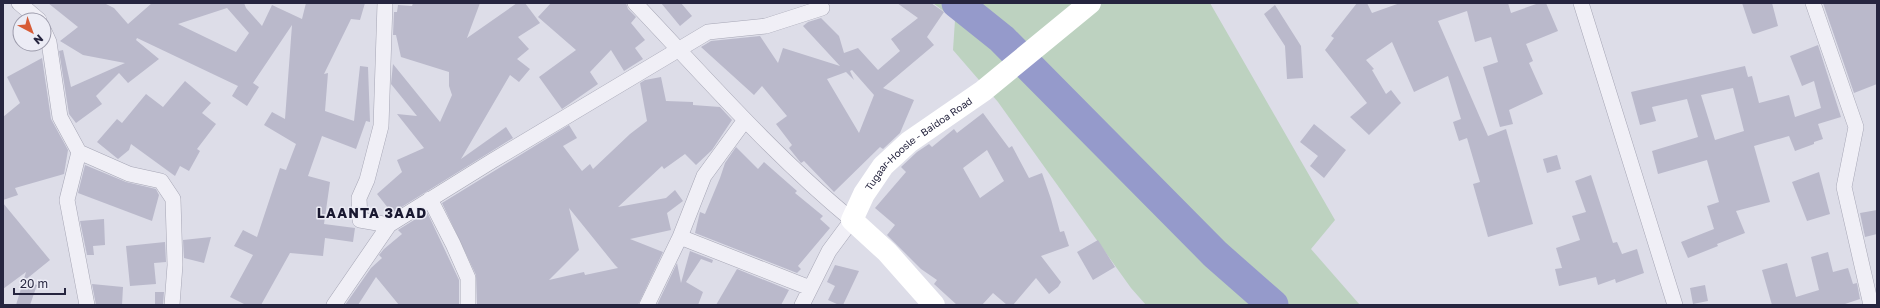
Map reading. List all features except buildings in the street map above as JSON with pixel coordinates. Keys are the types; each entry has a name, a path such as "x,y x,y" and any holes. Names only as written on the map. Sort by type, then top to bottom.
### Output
{"main road":[{"name":"Tugaar-Hoosle - Baidoa Road","path":"852,220 864,194 883,166 909,142 983,90 1090,3"},
{"path":"852,220 887,252 934,305"}],"street":[{"path":"19,3 30,12"},
{"path":"385,3 381,126 367,180 359,198 360,220 389,225"},
{"path":"635,3 745,120 831,203 852,220 829,251 802,305"},
{"path":"1581,3 1675,305"},
{"path":"1813,3 1856,127 1844,187 1871,305"},
{"path":"334,305 389,225 430,199 708,32 766,26 822,8"},
{"path":"50,52 60,117 79,152 130,174 161,181 173,199 175,265 172,305"},
{"path":"647,305 680,237 704,176 745,120"},
{"path":"79,152 67,200 87,305"},
{"path":"430,199 453,244 468,278 468,305"},
{"path":"680,237 810,288"}],"green space":[{"path":"933,3 1210,3 1335,220 1311,249 1360,305 1146,305 1131,288 998,102 953,50 955,20"}],"waterway":[{"path":"957,3 1002,39 1215,254 1273,305"}],"district":[{"name":"LAANTA 3AAD","path":"372,213"}]}
